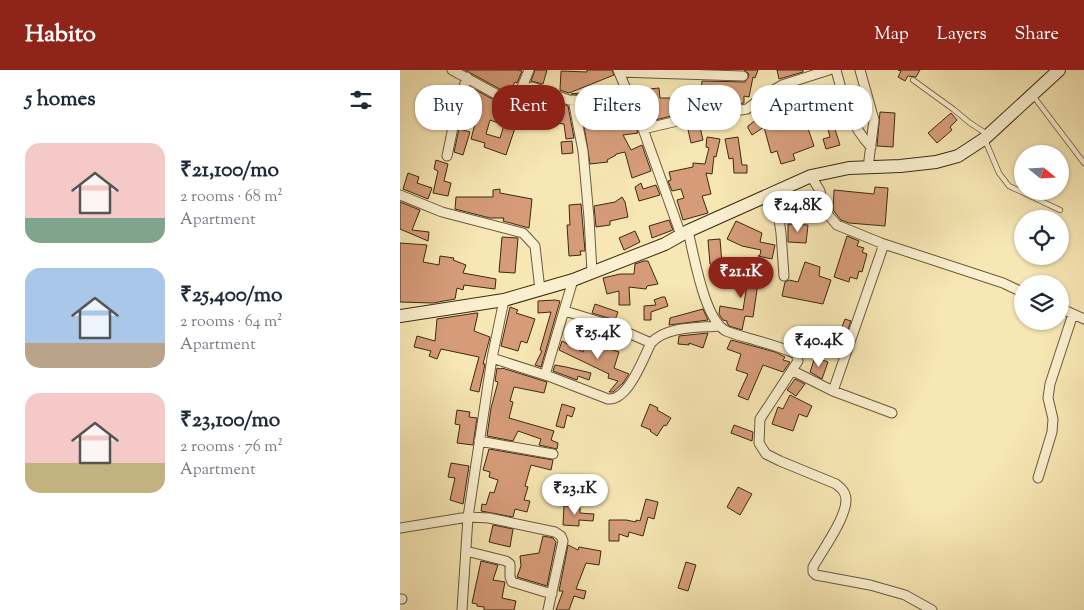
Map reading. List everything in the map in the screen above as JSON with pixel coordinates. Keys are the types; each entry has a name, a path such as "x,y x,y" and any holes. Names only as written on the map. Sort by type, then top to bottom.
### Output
{"street":[{"path":"452,70 492,91"},
{"path":"524,85 529,70"},
{"path":"659,125 695,117 747,109 782,85 829,70"},
{"path":"836,70 851,119 858,134 871,147"},
{"path":"860,70 874,120 868,168"},
{"path":"400,316 504,300 572,280 665,244 685,233 811,176 849,168 936,162 958,156 986,137 1060,70"},
{"path":"624,85 619,71 743,76"},
{"path":"447,156 457,108 467,77"},
{"path":"565,97 573,100 583,151 592,272"},
{"path":"643,130 685,233 712,316 719,326 727,331 784,348 796,354 798,361 760,419 759,443 766,454 836,484 844,490 846,499 844,509 834,531 813,567 813,572 816,575 870,585 905,595 932,610"},
{"path":"811,176 820,191 824,210 837,224 884,244 1014,288"},
{"path":"775,192 781,233 784,276"},
{"path":"400,195 442,212 523,233 535,246 540,290"},
{"path":"834,391 884,244"},
{"path":"545,375 565,311 572,280"},
{"path":"462,610 468,517 492,358 504,300"},
{"path":"565,311 610,326 651,343"},
{"path":"1069,312 1084,319"},
{"path":"1038,478 1052,432 1053,419 1048,398 1050,384 1074,314"},
{"path":"492,358 545,375 608,400 614,400 630,384 651,343 662,334 719,326"},
{"path":"792,371 834,391 892,413"},
{"path":"479,441 553,454"},
{"path":"400,528 468,517 489,518 555,532 561,536 563,541 548,610"},
{"path":"466,551 506,561 510,564 512,582 552,594"}],"lane":[{"path":"913,80 953,109 986,137 1000,173 1009,186 1060,210"},
{"path":"1033,95 1084,162"}],"building":[{"path":"465,70 522,71 517,83 515,82 513,85 492,85"},
{"path":"535,70 547,70 543,84 531,81"},
{"path":"587,70 612,70 614,75 589,85 575,85 575,91 569,93 565,92 565,85 560,85 561,71 587,72"},
{"path":"744,70 758,70 755,78 753,77 749,97 744,96 744,103 741,103 741,85 702,85 702,81 745,82 749,76"},
{"path":"777,70 803,70 803,72 779,79"},
{"path":"898,70 920,70 916,77 908,76 905,81 898,77 901,71"},
{"path":"659,88 660,98 669,98 669,117 659,119"},
{"path":"482,93 492,99 492,121 490,120 486,134 500,138 502,130 514,130 506,155 484,147 485,143 471,139 473,130 482,130"},
{"path":"565,105 568,106 574,138 566,139"},
{"path":"880,112 895,113 893,147 877,146"},
{"path":"951,113 957,120 950,127 952,130 937,143 928,133"},
{"path":"751,124 751,130 760,130 752,135 748,126"},
{"path":"459,130 470,132 463,155 454,152"},
{"path":"585,130 637,130 638,133 623,135 631,150 642,145 651,171 632,178 625,152 616,154 607,160 608,162 590,164"},
{"path":"688,130 701,130 703,140 691,143"},
{"path":"765,130 808,130 814,146 793,154 795,160 781,164 777,151 771,153"},
{"path":"828,130 835,130 840,145 826,149 823,139 830,137"},
{"path":"707,137 720,139 716,157 714,156 712,174 706,173 711,194 702,196 708,213 683,220 677,200 684,198 681,189 672,191 668,181 671,180 669,172 693,167 693,163 705,164 709,148 706,147"},
{"path":"738,137 742,165 747,165 747,173 734,173 733,158 729,159 725,139"},
{"path":"572,141 573,153 562,154 561,142"},
{"path":"436,160 448,164 444,181 451,183 448,196 433,193 438,171 434,169"},
{"path":"408,173 419,177 417,183 432,188 428,199 403,189"},
{"path":"641,183 643,189 656,185 660,195 639,201 635,187"},
{"path":"875,187 888,188 885,226 849,223 841,220 833,210 834,190 874,194"},
{"path":"500,189 500,193 532,199 529,228 503,221 504,218 490,218 455,209 456,197 493,197 493,190"},
{"path":"622,197 628,217 610,221 610,225 596,227 594,206 615,202"},
{"path":"400,202 420,210 412,230 429,232 428,241 400,229"},
{"path":"581,204 585,251 580,251 581,255 569,256 567,225 570,225 569,205"},
{"path":"669,220 673,230 652,238 649,226"},
{"path":"736,221 762,233 760,242 775,245 772,259 758,256 761,250 742,246 727,239"},
{"path":"788,224 808,225 806,243 788,242"},
{"path":"635,231 640,242 624,250 619,238"},
{"path":"847,236 859,241 857,246 864,248 862,252 867,254 862,272 859,271 857,279 850,277 849,282 834,277"},
{"path":"502,237 518,238 515,273 499,272"},
{"path":"720,239 722,264 726,276 714,279 710,264 708,240"},
{"path":"400,243 427,245 423,262 439,265 440,256 454,258 453,260 466,265 463,273 496,279 495,289 464,285 463,290 457,288 455,299 433,303 400,302"},
{"path":"648,261 658,284 647,286 646,289 629,287 630,305 619,305 619,291 607,294 603,278 620,274 634,274 635,264"},
{"path":"747,262 758,283 753,317 745,316 742,330 729,326 727,321 723,320 719,314 720,306 743,310 749,271 730,281 726,274"},
{"path":"805,262 820,267 819,276 831,280 823,304 782,296 785,282 789,280 798,282"},
{"path":"665,297 668,306 651,312 651,320 644,320 644,306 656,305 654,300"},
{"path":"538,301 560,301 541,367 535,365 542,351 540,350 551,312 538,313"},
{"path":"595,304 618,312 615,320 592,313"},
{"path":"510,307 518,310 516,313 535,319 527,343 521,341 518,351 501,346"},
{"path":"703,309 708,320 669,325 670,318"},
{"path":"478,313 474,331 490,337 483,364 485,364 479,392 470,390 479,357 441,349 437,359 429,356 431,351 414,347 417,336 435,341 437,319"},
{"path":"845,319 851,321 843,343 833,340 836,331 840,332"},
{"path":"708,333 703,348 689,343 689,345 678,344 679,336"},
{"path":"596,337 604,340 602,346 619,352 614,368 629,374 613,392 609,392 618,381 608,378 609,374 559,350 562,341 583,352 584,347 591,349"},
{"path":"731,340 775,352 785,357 783,360 790,362 783,372 763,365 748,400 738,396 748,374 736,370 741,354 727,349"},
{"path":"815,357 828,362 822,379 810,372"},
{"path":"555,365 591,373 589,380 578,376 577,380 553,371"},
{"path":"497,368 547,382 544,393 514,387 510,401 513,402 509,418 554,431 551,440 558,443 557,449 539,445 541,439 518,431 513,441 487,436 491,408 498,382 495,381"},
{"path":"795,379 805,384 796,396 787,390"},
{"path":"790,395 812,406 807,417 799,414 793,431 772,424 778,407 783,409"},
{"path":"562,404 575,408 572,417 567,415 564,428 556,426"},
{"path":"650,404 671,418 657,436 651,430 641,426"},
{"path":"457,410 470,412 469,417 477,418 473,445 457,443 460,425 455,424"},
{"path":"734,425 753,432 752,441 731,433"},
{"path":"489,449 553,460 551,470 531,465 525,486 528,487 524,500 530,501 527,512 515,509 513,517 481,511 482,504 486,505 490,492 494,493 498,480 489,477 490,472 483,470"},
{"path":"451,463 469,466 463,504 450,500 455,478 448,477"},
{"path":"596,479 605,483 601,495 591,491"},
{"path":"738,487 752,494 740,515 727,507"},
{"path":"646,499 658,502 654,519 648,517 643,536 629,532 628,537 619,534 619,541 609,541 609,520 640,521"},
{"path":"564,506 580,507 580,513 594,514 593,521 579,520 579,526 563,525"},
{"path":"493,525 513,529 510,547 489,542"},
{"path":"543,536 553,538 556,542 547,586 517,577 521,566 520,556 539,553"},
{"path":"568,545 578,550 579,547 601,551 599,565 586,563 576,589 586,591 584,599 574,596 569,610 556,610 563,591 559,591"},
{"path":"481,561 498,565 493,580 505,582 502,598 516,601 514,610 484,610 484,607 472,603"},
{"path":"686,562 696,565 688,591 678,588"}]}
